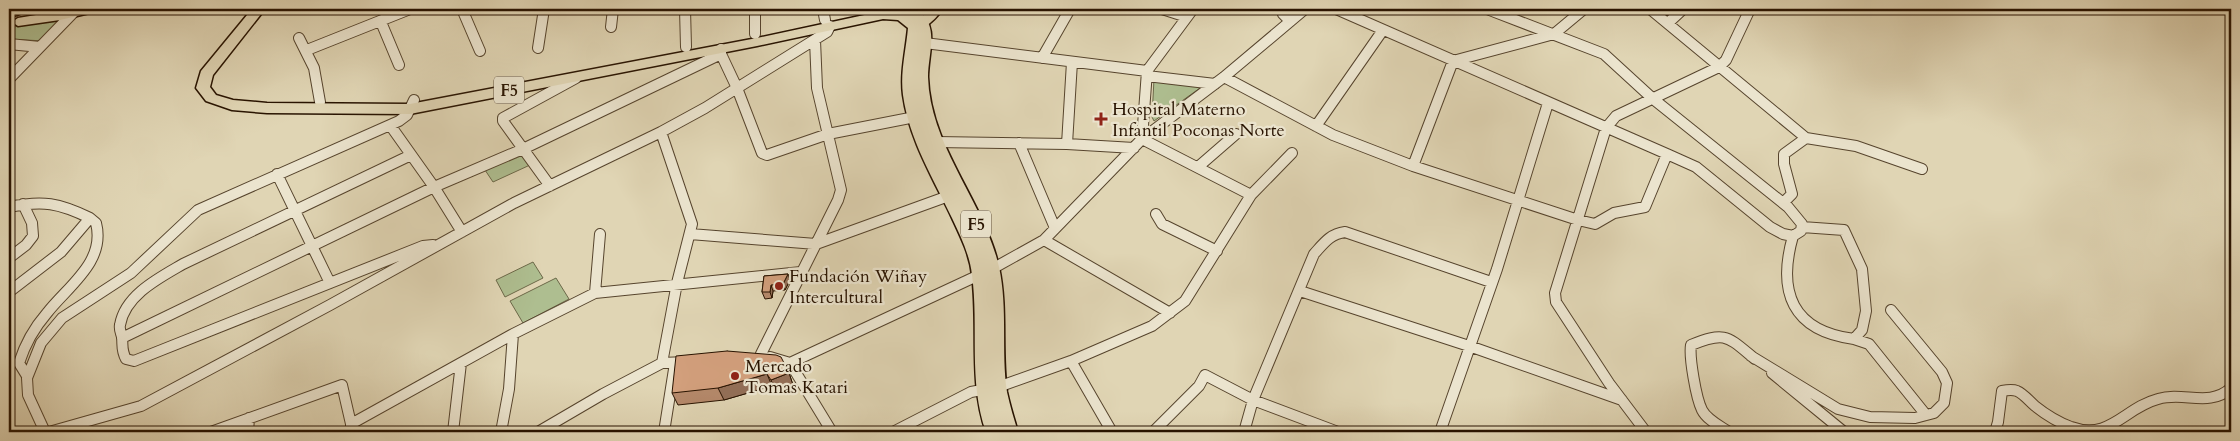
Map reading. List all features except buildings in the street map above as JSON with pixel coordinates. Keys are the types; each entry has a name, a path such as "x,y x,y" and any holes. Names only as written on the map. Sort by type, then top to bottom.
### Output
{"highway":[{"path":"20,15 89,9"},
{"name":"F5","path":"259,9 206,74 204,88 211,98 232,104 267,108 412,105 565,75 686,47 872,11 902,16 920,26 909,81 910,96 936,142 968,236 986,272 991,388 988,414 994,432"},
{"name":"F5","path":"269,9 218,73 214,84 218,91 233,97 249,99 412,105"},
{"path":"900,9 910,12 920,26"},
{"name":"F5","path":"565,75 579,76 721,51 827,19"},
{"name":"F5","path":"921,116 923,143 954,194"},
{"name":"F5","path":"991,388 1010,432"}],"main road":[{"path":"920,26 938,9"}],"street":[{"path":"307,50 410,9"},
{"path":"462,9 480,51"},
{"path":"538,48 544,9"},
{"path":"612,27 613,9"},
{"path":"685,9 686,47"},
{"path":"754,9 755,34"},
{"path":"1042,58 1070,9"},
{"path":"1142,139 1147,74 1190,13 1162,9"},
{"path":"1282,9 1283,14 1290,21"},
{"path":"815,40 817,88 841,190 816,244 756,355 790,363 986,272 1044,240 1142,139 1224,77 1305,9"},
{"path":"1336,9 1696,167 1770,227 1782,234 1793,236"},
{"path":"1488,9 1604,54 1652,98 1783,203 1797,216 1802,224 1801,231 1793,236 1786,258 1787,293 1792,306 1802,318 1824,332 1836,337 1854,339 1869,344 1926,415"},
{"path":"1453,61 1554,34 1584,9"},
{"path":"1650,9 1806,138 1856,146 1922,169"},
{"path":"1668,23 1684,9"},
{"path":"1646,432 1622,400 1556,302 1555,294 1606,128 1616,116 1720,67 1726,60 1750,9"},
{"path":"9,79 40,47 65,10"},
{"path":"49,432 141,406 514,203 661,132 737,88 827,32 827,19"},
{"path":"381,22 399,65"},
{"path":"920,26 1042,58 1215,84"},
{"path":"1316,126 1383,30"},
{"path":"299,38 317,72 320,102"},
{"path":"9,44 40,47"},
{"path":"122,338 434,187 523,149 721,51 762,153 767,155 828,134 921,116"},
{"path":"1413,166 1453,61"},
{"path":"1066,144 1072,62"},
{"path":"550,186 503,121 504,118 579,76"},
{"path":"1224,77 1316,126 1413,166 1595,224 1614,213 1645,207 1667,154"},
{"path":"1440,432 1472,347 1491,282 1520,200 1548,102"},
{"path":"45,432 30,400 27,376 45,335 57,320 142,265 176,227 198,210 405,118 412,105"},
{"path":"390,125 434,187 462,232"},
{"path":"661,132 692,224 677,283 662,363"},
{"path":"1198,167 1236,134"},
{"path":"1783,203 1792,194 1792,183 1783,163 1784,154 1806,138"},
{"path":"1142,139 1251,195"},
{"path":"936,142 1066,144 1134,148"},
{"path":"1019,143 1055,228"},
{"path":"893,432 971,392 991,388 1071,361 1152,326 1186,301 1251,195 1292,153"},
{"path":"411,154 183,264 150,283 126,308 121,319 119,327 122,338 121,351 126,359 134,361 423,246 439,245"},
{"path":"276,174 330,283"},
{"path":"690,234 816,244 954,194"},
{"path":"9,207 46,201 67,207 90,218 98,228 94,257 34,330 22,351 19,363 27,376"},
{"path":"9,258 34,238 35,230 23,204"},
{"path":"1156,214 1162,224 1217,251"},
{"path":"9,292 61,252 90,218"},
{"path":"1802,227 1844,230 1853,248 1862,269 1866,311 1862,330 1854,339"},
{"path":"1244,432 1253,400 1314,254 1329,237 1336,233 1345,232 1491,282"},
{"path":"595,293 600,234"},
{"path":"1044,240 1170,313"},
{"path":"211,432 342,385 351,428 513,334 595,293 677,283 800,272"},
{"path":"1300,291 1472,347 1622,400"},
{"path":"1751,356 1838,409 1870,417 1915,418 1934,414 1944,403 1947,383 1930,357 1891,310"},
{"path":"500,432 509,389 513,334"},
{"path":"1729,432 1709,419 1702,410 1689,355 1691,345 1717,334 1726,336 1844,432"},
{"path":"538,432 603,394 662,363 694,361"},
{"path":"1071,361 1112,432"},
{"path":"453,432 461,363"},
{"path":"664,432 674,363"},
{"path":"790,363 832,432"},
{"path":"1153,432 1199,386 1205,375 1253,400 1338,432"},
{"path":"1995,432 1998,427 2002,391 2006,389 2015,390 2038,408 2064,423 2083,431 2095,432 2103,430 2156,399 2174,396 2202,401 2213,400 2226,394 2231,388"},
{"path":"248,432 249,418"}],"green space":[{"path":"55,19 61,21 44,41 9,39 9,28"},
{"path":"1154,79 1198,85 1200,88 1154,121 1152,117"},
{"path":"521,153 530,165 493,182 485,170"},
{"path":"533,262 543,278 505,297 496,280"},
{"path":"556,278 569,299 523,323 510,301"}],"place":[{"name":"Hospital Materno Infantil Poconas Norte","path":"1101,119"},
{"name":"Fundación Wiñay Intercultural","path":"779,286"},
{"name":"Mercado Tomas Katari","path":"735,376"}]}
